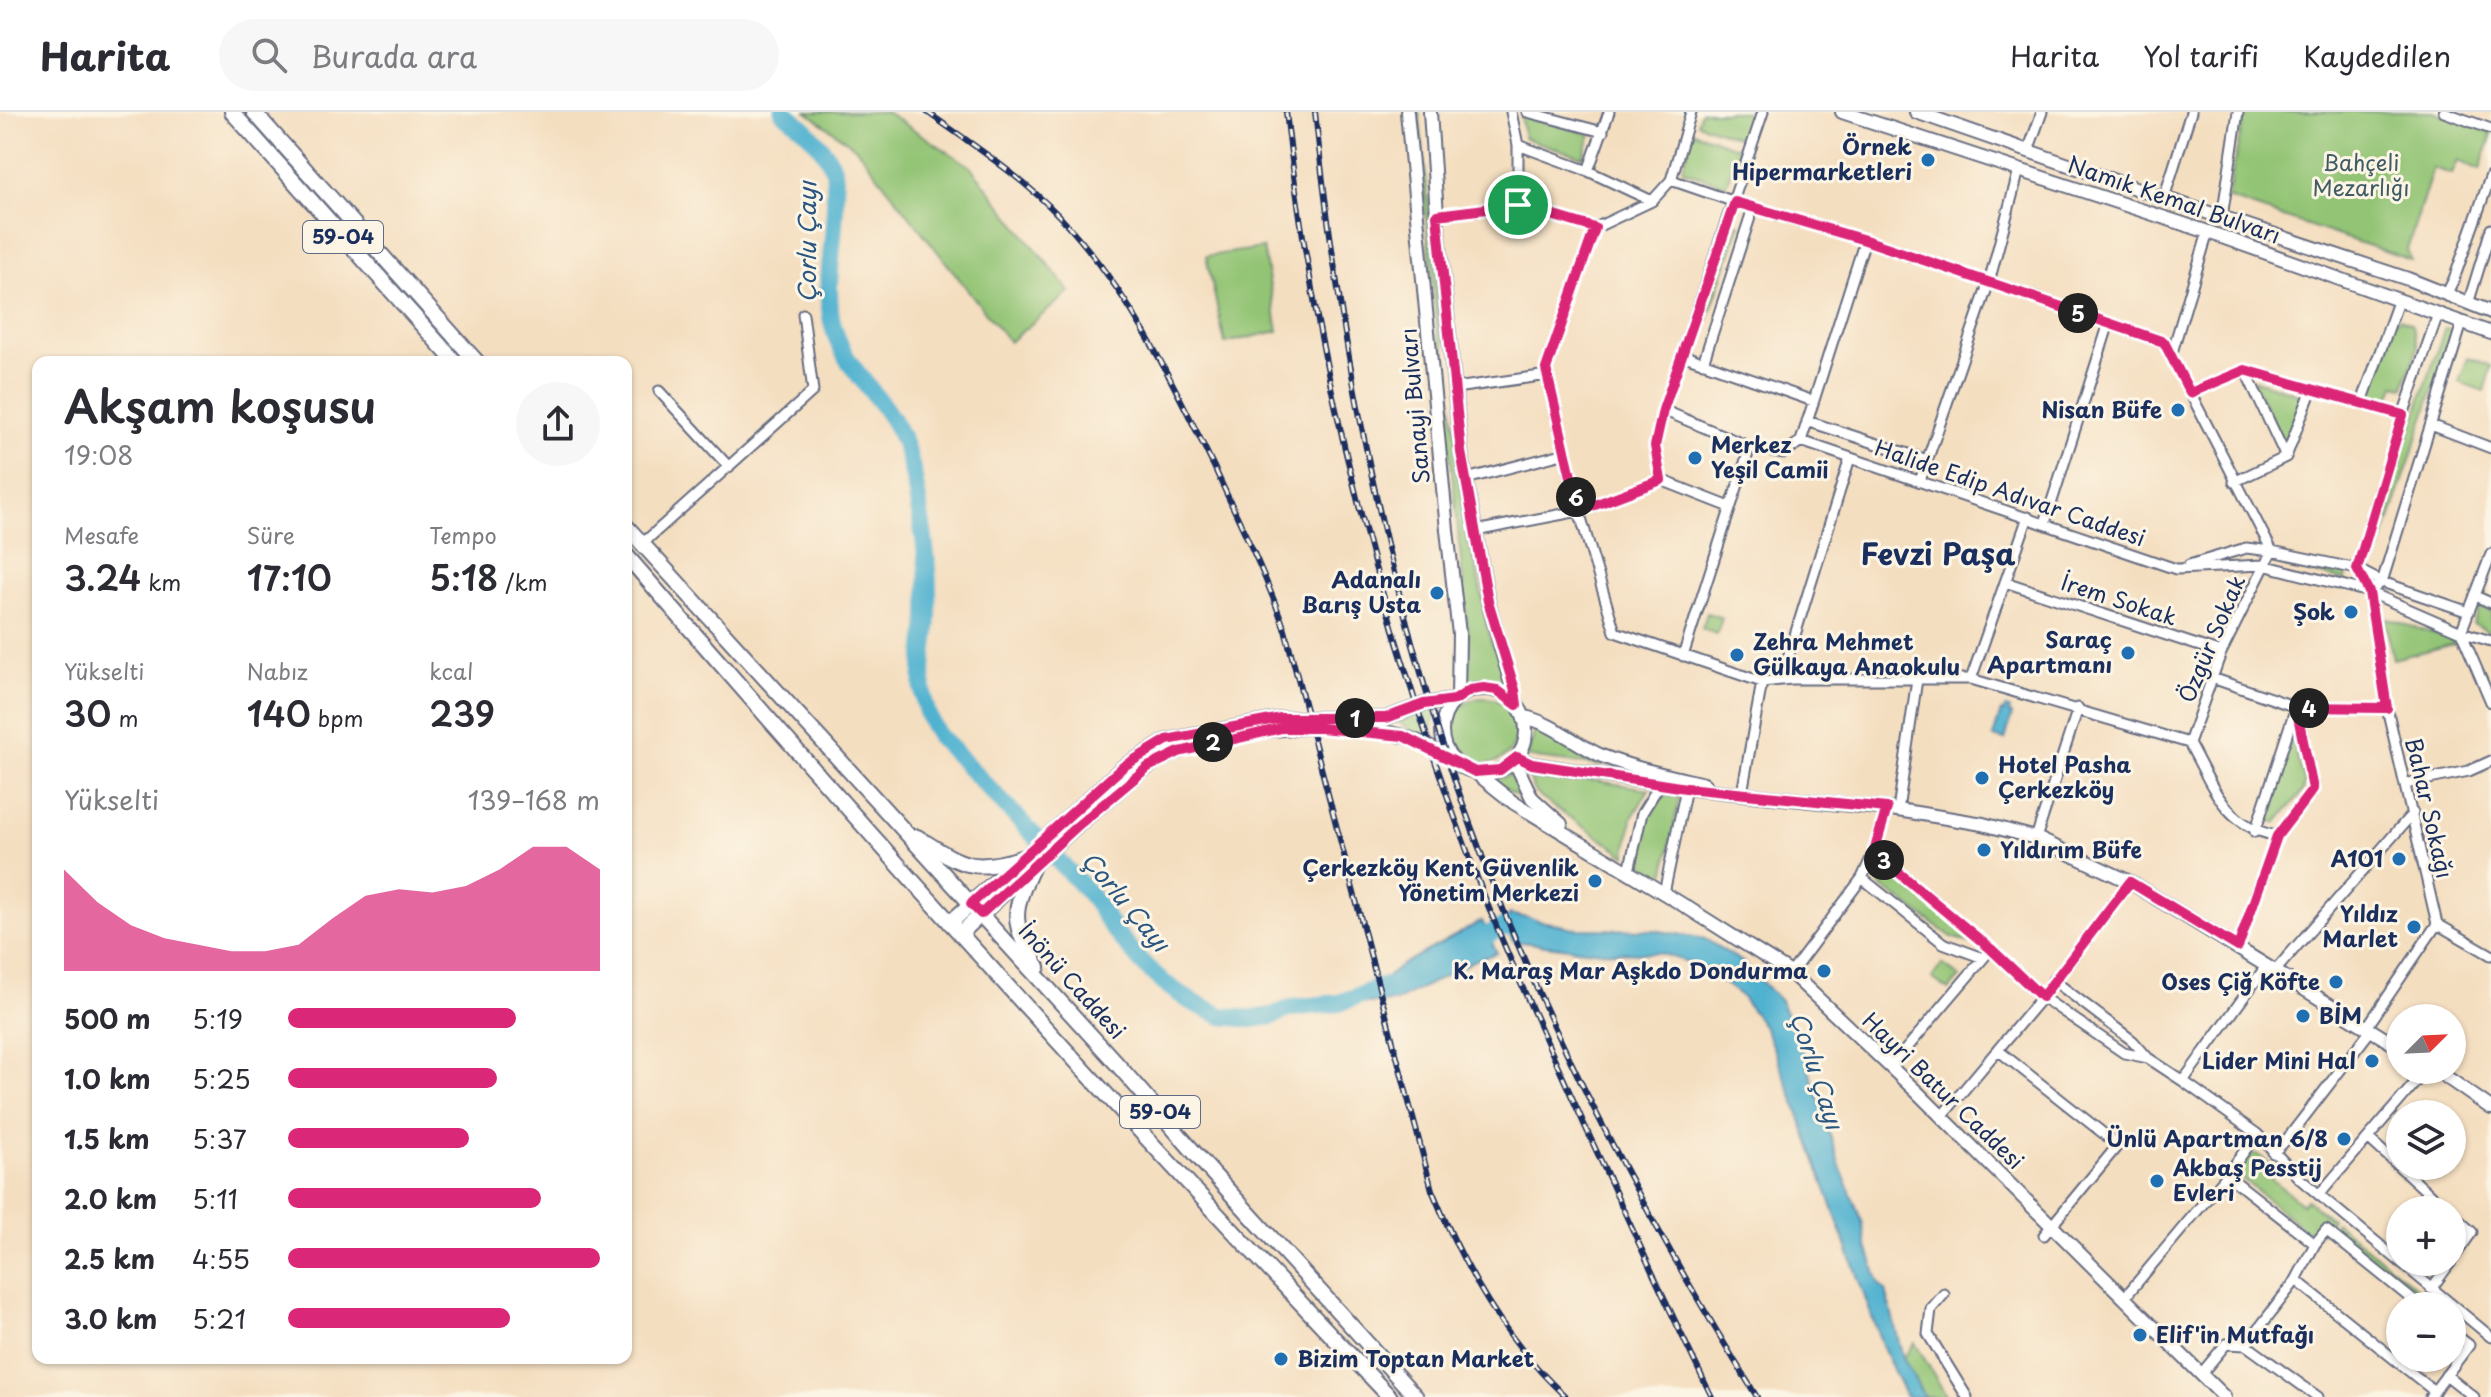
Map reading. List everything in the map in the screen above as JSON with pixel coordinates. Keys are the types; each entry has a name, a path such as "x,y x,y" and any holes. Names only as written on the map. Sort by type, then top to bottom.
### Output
{"main road":[{"name":"59-04","path":"232,112 450,356"},
{"name":"59-04","path":"254,112 472,356"},
{"name":"Sanayi Bulvarı","path":"1407,112 1459,634 1456,699"},
{"name":"Sanayi Bulvarı","path":"1430,112 1437,215 1466,479 1488,601 1517,705"},
{"name":"Namık Kemal Bulvarı","path":"1842,112 2208,232 2491,333"},
{"name":"Namık Kemal Bulvarı","path":"1916,112 2408,279 2491,312"},
{"path":"2438,314 2446,295"},
{"path":"2462,323 2468,304"},
{"name":"İnönü Caddesi","path":"632,533 1058,998 1416,1397"},
{"name":"59-04","path":"632,562 822,782 1390,1397"},
{"path":"955,928 1072,822 1124,766 1167,740 1281,718 1386,718 1484,688 1497,690 1517,705 1524,717 1524,743 1516,758 1500,770 1475,772 1463,768 1452,759 1403,736 1335,729 1282,728 1179,752 1148,767 1072,822"},
{"path":"1452,759 1441,733 1443,720 1456,699"},
{"path":"1524,717 1539,720 1599,754 1630,766 1742,793"},
{"path":"1516,758 1532,764 1686,788 1893,809 1983,824 2036,838 2130,882 2386,1039"},
{"name":"Hayri Batur Caddesi","path":"1516,758 1532,798 1601,855"},
{"name":"Hayri Batur Caddesi","path":"1475,772 1514,803 1791,973 1942,1116 2048,1230 2125,1297 2224,1397"},
{"path":"903,828 958,862 977,867 1028,862"},
{"path":"1028,862 1016,912 1019,936 1058,998"},
{"path":"2456,1084 2491,1108"}],"street":[{"path":"1511,112 1518,145 1518,205"},
{"path":"1527,112 1603,132"},
{"path":"1588,171 1609,112"},
{"path":"1437,215 1518,205 1595,228 1652,201 1671,180 1691,112"},
{"path":"1661,480 1655,446 1663,410 1763,112"},
{"path":"2028,151 2042,112"},
{"path":"2222,217 2238,112"},
{"path":"2444,112 2491,129"},
{"path":"2164,198 2187,113"},
{"path":"1518,145 1588,171 1652,201"},
{"path":"1920,481 1989,282 2019,170"},
{"path":"2446,295 2491,175"},
{"path":"1671,180 1753,208 1865,240 2164,342 2272,551"},
{"path":"1703,363 1753,208"},
{"path":"1595,228 1546,369 1579,511 1615,632 1762,682 1971,679 2078,708 2189,743 2232,817 2255,832 2277,836"},
{"path":"2468,304 2491,229"},
{"path":"2171,356 2208,232"},
{"path":"1663,410 1750,447 1784,453 1801,441 1865,240"},
{"path":"2362,402 2399,299"},
{"path":"642,544 813,391 803,314"},
{"path":"2357,569 2403,415 2438,314"},
{"path":"2045,523 2109,323"},
{"path":"2369,592 2382,582 2462,323"},
{"path":"1682,355 1813,401"},
{"path":"2190,393 2245,370 2403,415"},
{"path":"2245,370 2286,457"},
{"path":"1455,388 1548,375"},
{"path":"2234,482 2286,457 2312,389"},
{"path":"659,391 729,467"},
{"name":"Halide Edip Adıvar Caddesi","path":"1807,421 1927,460"},
{"path":"2431,425 2491,448"},
{"name":"Halide Edip Adıvar Caddesi","path":"1801,441 2176,569 2263,565 2369,592 2461,632 2491,641"},
{"path":"1683,656 1750,447"},
{"path":"1466,479 1566,453"},
{"path":"1781,680 1850,458"},
{"path":"1475,531 1579,511 1661,480 1730,507"},
{"path":"1971,679 2028,517"},
{"path":"2176,569 2246,548 2272,551 2357,569 2382,582 2469,612"},
{"name":"Özgür Sokak","path":"2189,743 2221,653 2272,551"},
{"path":"2491,554 2461,632 2491,702"},
{"name":"Bahar Sokağı","path":"2357,569 2369,592 2387,708 2437,924"},
{"name":"İrem Sokak","path":"2005,582 2221,653"},
{"path":"2475,596 2491,603"},
{"path":"2212,678 2296,707 2387,708"},
{"path":"1791,973 1862,878 1893,809 1917,679"},
{"path":"1742,793 1762,682"},
{"path":"2255,832 2296,707"},
{"path":"2238,947 2277,836 2313,789 2296,707"},
{"path":"2036,838 2078,708"},
{"path":"2405,784 2469,771 2491,761"},
{"path":"1629,871 1642,813 1660,784"},
{"path":"1664,893 1686,788"},
{"path":"2183,1081 2271,968 2413,813"},
{"path":"1874,852 1991,949 2042,997 2124,1053 2148,1058"},
{"path":"1862,878 1943,943 1983,958"},
{"path":"1942,1116 1999,1051 2130,882"},
{"path":"2273,1153 2288,1138 2369,1029 2437,924 2491,955"},
{"path":"1890,1068 1991,949"},
{"path":"2053,980 2133,1041 2148,1058 2257,1134 2319,1195 2491,1337"},
{"path":"1999,1051 2118,1145 2048,1230"},
{"path":"2319,1195 2414,1084"},
{"path":"2125,1297 2227,1175 2257,1134"},
{"path":"2368,1138 2432,1196"},
{"path":"2227,1175 2315,1244"},
{"path":"2246,1345 2296,1280 2326,1230 2403,1292"},
{"path":"2431,1289 2440,1276"},
{"path":"2296,1280 2432,1394 2481,1329"},
{"path":"1944,1294 1931,1309 1928,1334 1967,1397"},
{"path":"2201,1374 2226,1344 2246,1345 2318,1397"},
{"path":"2446,1375 2474,1397"}],"green space":[{"path":"807,112 886,112 970,166 1070,292 1009,342 856,148"},
{"path":"1415,112 1419,112 1443,337 1467,517 1490,639 1511,690 1490,679 1466,683 1470,660 1466,609"},
{"path":"1701,112 1751,112 1742,139 1697,123"},
{"name":"Bahçeli Mezarlığı","path":"2245,112 2433,112 2491,132 2491,136 2480,170 2458,161 2452,174 2433,168 2407,250 2411,260 2227,198"},
{"path":"1521,116 1591,134 1583,157 1524,138"},
{"path":"1694,132 1739,148 1726,185 1682,170"},
{"path":"1737,223 1740,224 1701,339 1698,338"},
{"path":"1263,248 1278,331 1225,343 1206,256"},
{"path":"2400,318 2411,324 2418,347 2404,387 2395,385 2388,403 2370,397 2395,322"},
{"path":"2445,328 2453,331 2379,552 2368,556"},
{"path":"2468,357 2491,366 2484,391 2459,382"},
{"path":"2255,380 2302,395 2286,447 2254,384"},
{"path":"2284,563 2347,574 2345,580 2284,567"},
{"path":"2479,608 2491,612 2491,633 2473,624"},
{"path":"1707,613 1722,618 1717,634 1702,629"},
{"path":"2385,618 2451,639 2454,644 2393,659"},
{"path":"1490,698 1508,707 1515,718 1515,744 1508,755 1497,762 1478,764 1465,759 1456,750 1451,725 1456,712 1465,703"},
{"path":"1438,706 1432,727 1434,745 1398,722"},
{"path":"1535,722 1602,766 1527,757"},
{"path":"2291,738 2305,782 2303,791 2276,823 2265,819"},
{"path":"1515,771 1523,800 1492,780"},
{"path":"1532,771 1649,789 1632,818 1626,855 1541,798 1533,789 1529,774"},
{"path":"1665,791 1680,794 1664,877 1639,863 1644,818"},
{"path":"1878,864 1980,943 1979,946 1952,937 1878,884 1872,877"},
{"path":"1942,964 1960,977 1949,990 1932,978"},
{"path":"2258,1154 2269,1164 2263,1172 2302,1204 2306,1199 2331,1219 2319,1234 2311,1235 2235,1173 2250,1155"},
{"path":"2335,1222 2386,1263 2386,1272 2330,1228"},
{"path":"2391,1276 2402,1276 2422,1292 2411,1292"},
{"path":"1915,1343 1947,1397 1924,1397 1903,1358"}],"water":[{"path":"2005,708 2010,709 2009,714 2012,715 2005,740 1993,737 2001,711 2004,712"},
{"path":"1509,914 1578,929 1654,930 1705,939 1744,963 1781,1002 1806,1059 1841,1169 1862,1221 1879,1284 1886,1291 1903,1358 1924,1397 1906,1397 1884,1350 1765,1028 1740,995 1701,966 1659,953 1602,952 1513,941 1507,930"},
{"path":"1482,921 1497,953 1473,961 1395,1002 1362,1001 1362,994 1368,993 1403,964"}],"waterway":[{"name":"Çorlu Çayı","path":"783,112 813,138 831,162 835,217 829,288 835,334 850,362 896,426 913,472 928,580 923,692 930,721 938,735 1090,894 1113,929 1141,962 1190,1001 1222,1016 1251,1019 1272,1016 1292,1008 1339,1003 1385,986"},
{"name":"Çorlu Çayı","path":"1468,945 1503,927 1530,927"}],"railway":[{"path":"927,112 1013,174 1045,202 1085,245 1128,305 1182,402 1252,549 1285,630 1432,1190 1472,1275 1488,1301 1523,1352 1566,1397"},
{"path":"1286,112 1299,208 1334,400 1356,495 1409,683 1486,900 1527,997 1712,1397"},
{"path":"1315,112 1333,259 1372,478 1407,622 1457,787 1528,968 1568,1056 1658,1229 1757,1397"}],"place":[{"name":"Örnek Hipermarketleri","path":"1928,160"},
{"name":"Nisan Büfe","path":"2178,410"},
{"name":"Merkez Yeşil Camii","path":"1695,458"},
{"name":"Adanalı Barış Usta","path":"1437,593"},
{"name":"Şok","path":"2351,612"},
{"name":"Saraç Apartmanı","path":"2128,653"},
{"name":"Zehra Mehmet Gülkaya Anaokulu","path":"1737,655"},
{"name":"Hotel Pasha Çerkezköy","path":"1982,778"},
{"name":"Yıldırım Büfe","path":"1984,850"},
{"name":"A101","path":"2399,859"},
{"name":"Çerkezköy Kent Güvenlik Yönetim Merkezi","path":"1595,881"},
{"name":"Yıldız Marlet","path":"2414,927"},
{"name":"K. Maraş Mar Aşkdo Dondurma","path":"1824,971"},
{"name":"Oses Çiğ Köfte","path":"2336,982"},
{"name":"BİM","path":"2303,1016"},
{"name":"Lider Mini Hal","path":"2372,1061"},
{"name":"Ünlü Apartman 6/8","path":"2344,1139"},
{"name":"Akbaş Pesstij Evleri","path":"2157,1181"},
{"name":"Elif'in Mutfağı","path":"2140,1335"},
{"name":"Bizim Toptan Market","path":"1281,1359"}],"district":[{"name":"Fevzi Paşa","path":"1938,555"}],"route":[{"path":"1735,202 1865,240 2164,342 2190,393 2245,370 2403,415 2357,569 2369,592 2387,708 2296,707 2313,789 2277,836 2238,947 2130,882 2042,997 1991,949 1874,852 1887,808 1686,788 1532,764 1517,757 1500,770 1475,772 1403,736 1321,728 1282,728 1235,737 1179,752 1148,767 1076,827 981,914 971,904 1124,766 1167,740 1281,718 1386,718 1424,704 1455,700 1470,690 1484,688 1497,690 1517,705 1488,601 1461,452 1437,215 1518,205 1595,228 1546,369 1579,511 1661,480 1655,446 1663,410 1735,202"}]}
